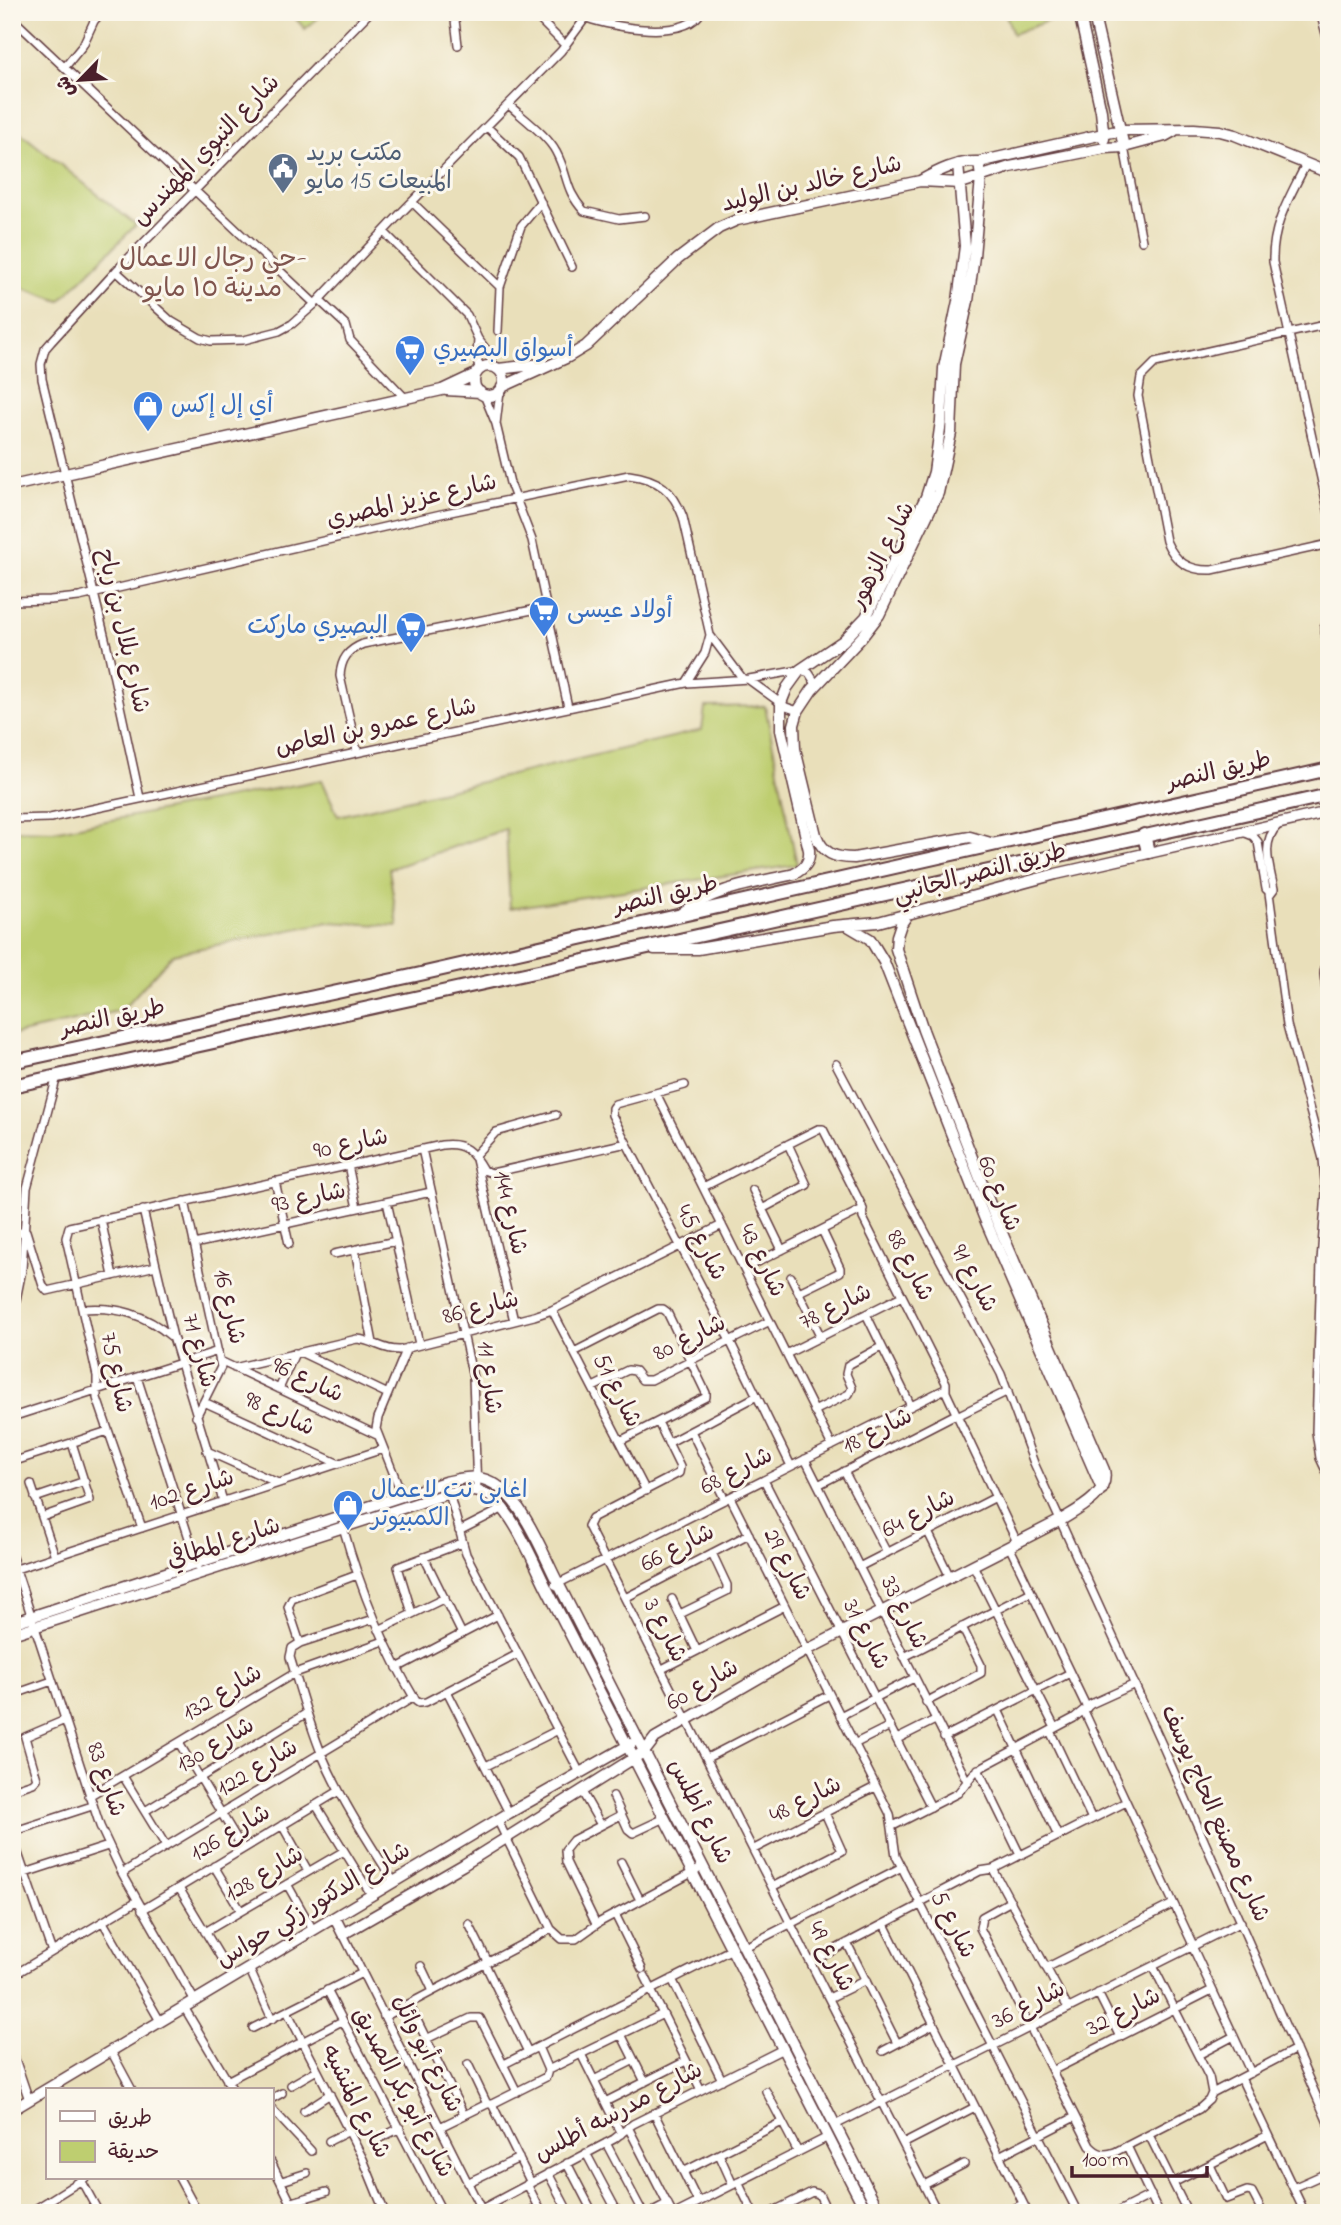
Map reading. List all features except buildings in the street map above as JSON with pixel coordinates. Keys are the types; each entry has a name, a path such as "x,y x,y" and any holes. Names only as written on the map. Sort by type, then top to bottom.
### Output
{"highway":[{"name":"طريق النصر","path":"12,1062 483,960 1329,769"},
{"name":"طريق النصر","path":"12,1086 1329,795"},
{"path":"1144,835 1148,852"},
{"path":"320,995 317,1008 324,1019"},
{"path":"295,1001 303,1012 299,1024"}],"street":[{"path":"65,67 83,45 94,21 102,12"},
{"name":"شارع النبوي المهندس","path":"65,473 42,379 43,356 51,342 116,271 370,12"},
{"path":"454,12 458,45"},
{"path":"532,12 566,46"},
{"path":"116,271 188,333 211,341 243,340 279,331 292,324 317,302 566,46 588,15 618,27 666,29 684,26 701,12"},
{"path":"1079,12 1098,97 1105,148"},
{"path":"1093,12 1121,130 1142,241"},
{"path":"1320,12 1329,45"},
{"path":"12,18 317,302 346,325 350,340 405,398"},
{"path":"509,105 552,146 561,163 568,189 584,211 619,219 645,216"},
{"path":"487,127 519,157 572,267"},
{"name":"شارع خالد بن الوليد","path":"920,181 958,164 979,162 1121,130 1164,128 1174,131 1208,130 1235,135 1329,173"},
{"name":"شارع خالد بن الوليد","path":"501,389 586,346 678,259 719,228 737,220 920,181 961,183 1010,167 1105,148 1124,147 1174,131"},
{"name":"شارع الزهور","path":"979,162 981,178 972,274 954,364 951,433 938,493 879,615 862,637 816,684 798,711 793,733 816,835 823,849 829,854 854,859 970,837 994,844"},
{"name":"شارع الزهور","path":"781,703 787,688 800,670 843,641 866,617 926,496 934,472 944,368 966,238 958,164"},
{"path":"1306,164 1272,241 1273,262 1329,514"},
{"path":"412,202 500,287"},
{"path":"498,331 500,287 521,226 541,202"},
{"path":"384,232 467,315 478,339 503,379 496,425"},
{"path":"1329,324 1155,363 1141,376 1138,396 1166,541 1179,561 1200,570 1212,570 1329,544"},
{"path":"478,339 474,384 482,394 496,425 506,469 532,540 569,707"},
{"name":"شارع خالد بن الوليد","path":"496,368 553,362"},
{"path":"12,486 442,390 483,367 496,368"},
{"path":"442,390 493,395 501,389"},
{"name":"شارع بلال بن رباح","path":"65,473 140,799"},
{"name":"شارع عزيز المصري","path":"12,601 50,600 94,593 516,498 620,476 639,477 668,490 677,501 710,635 746,679"},
{"path":"357,751 340,676 343,660 348,652 363,644 547,607"},
{"path":"1329,620 1324,628 1329,652"},
{"path":"686,682 701,661 710,635"},
{"path":"800,670 809,673 816,684"},
{"name":"شارع عمرو بن العاص","path":"12,819 50,818 686,682 746,679 800,670"},
{"path":"746,679 798,711"},
{"path":"682,914 692,905 717,894 794,874 808,862 809,850 781,730 781,703"},
{"name":"طريق النصر الجانبي","path":"639,949 698,949 832,926 878,922 1148,852 1329,812"},
{"path":"1281,823 1263,845 1266,889 1269,893 1287,1026 1327,1167 1325,1260 1319,1322 1315,1432 1320,1458 1329,1477"},
{"path":"1239,832 1253,836 1263,845"},
{"name":"شارع 60","path":"908,914 901,924 896,949 918,1032"},
{"name":"شارع 60","path":"638,1740 655,1738 807,1650 1061,1520 1089,1502 1105,1483 1104,1470 1001,1245 918,1032 878,949 870,939 847,926"},
{"path":"1329,930 1324,974 1329,1011"},
{"name":"شارع 91","path":"835,1064 1008,1391 1034,1463 1061,1520"},
{"path":"12,1320 22,1270 26,1231 25,1202 32,1165 57,1076"},
{"name":"شارع 45","path":"685,1085 618,1103 612,1108 612,1115 730,1341 791,1466"},
{"name":"شارع 43","path":"656,1093 832,1446"},
{"path":"475,1155 496,1132 556,1115"},
{"name":"شارع 88","path":"703,1187 818,1129 823,1129 863,1209 863,1218 946,1383 945,1389 996,1497 1031,1592 1251,2073"},
{"name":"شارع 90","path":"73,1225 451,1144 468,1149 475,1155 483,1170 492,1173 626,1143"},
{"path":"762,1209 807,1185 788,1144"},
{"name":"شارع 11","path":"422,1149 474,1385 477,1491"},
{"name":"شارع 144","path":"475,1155 514,1321"},
{"path":"348,1165 357,1208"},
{"path":"275,1181 289,1244"},
{"path":"753,1190 782,1250"},
{"name":"شارع 93","path":"194,1244 431,1192"},
{"name":"شارع 16","path":"184,1201 221,1368 197,1417"},
{"path":"387,1202 419,1344"},
{"path":"744,1269 863,1209"},
{"name":"شارع 71","path":"143,1210 180,1363 223,1502"},
{"path":"101,1219 113,1276"},
{"name":"شارع 75","path":"73,1225 67,1230 66,1238 97,1376 97,1398 142,1528"},
{"name":"شارع 86","path":"234,1368 357,1339 393,1350 407,1348 552,1310 722,1225"},
{"path":"799,1292 840,1272 822,1230"},
{"path":"12,1234 26,1231"},
{"path":"26,1231 45,1289 51,1291 156,1266"},
{"path":"334,1254 396,1241"},
{"path":"355,1250 373,1343"},
{"path":"791,1277 821,1336"},
{"name":"شارع 78","path":"786,1354 902,1296"},
{"path":"82,1309 127,1311 151,1321 173,1337"},
{"path":"574,1352 663,1309 690,1361 706,1397 620,1441"},
{"name":"شارع 51","path":"552,1310 646,1491"},
{"path":"866,1314 911,1406"},
{"name":"شارع 80","path":"593,1387 628,1370 635,1371 640,1378 649,1381 770,1321"},
{"path":"1319,1322 1329,1332"},
{"path":"814,1411 849,1394 852,1388 847,1368 881,1347"},
{"path":"402,1495 377,1435 378,1418 407,1348"},
{"path":"12,1417 218,1351"},
{"path":"279,1389 298,1353 388,1394"},
{"name":"شارع 96","path":"220,1361 377,1435"},
{"path":"137,1377 200,1574"},
{"name":"شارع 68","path":"547,1589 945,1389"},
{"name":"شارع 18","path":"818,1485 1008,1391"},
{"path":"668,1443 757,1396"},
{"name":"شارع 98","path":"204,1402 338,1464"},
{"path":"646,1491 680,1471 658,1422"},
{"path":"12,1462 108,1431"},
{"name":"شارع 29","path":"691,1431 749,1534 807,1650"},
{"path":"42,1517 91,1498 72,1443"},
{"name":"شارع 102","path":"14,1569 383,1449"},
{"path":"207,1451 279,1483"},
{"name":"شارع 33","path":"805,1460 968,1783"},
{"path":"844,1471 887,1553"},
{"name":"شارع المطافي","path":"12,1634 33,1621 197,1562 402,1495 445,1482 476,1477"},
{"name":"شارع أطلس","path":"476,1477 493,1483 512,1498 645,1751 880,2213"},
{"name":"شارع 31","path":"764,1480 931,1807"},
{"path":"36,1498 85,1481"},
{"path":"31,1484 55,1556"},
{"path":"477,1491 449,1493 462,1543 580,1773"},
{"name":"شارع أطلس","path":"477,1491 496,1500 504,1508 865,2212"},
{"name":"شارع 3","path":"646,1491 589,1521 588,1526 687,1720"},
{"name":"شارع المطافي","path":"12,1623 33,1621 200,1574 449,1493"},
{"name":"شارع 64","path":"859,1567 996,1497"},
{"path":"459,1531 504,1508"},
{"name":"شارع مصنع الحاج يوسف","path":"1061,1520 1329,2125"},
{"path":"343,1527 356,1575 374,1619 397,1668 419,1703 518,1654"},
{"path":"928,1532 950,1577"},
{"name":"شارع 66","path":"625,1598 749,1534"},
{"path":"412,1614 397,1569 462,1543"},
{"path":"680,1614 728,1589 712,1553"},
{"name":"شارع 83","path":"12,1557 92,1806 108,1846 195,2000"},
{"path":"424,1557 462,1634"},
{"path":"972,1565 1036,1690 1092,1819"},
{"path":"300,1643 288,1607 292,1599 356,1575"},
{"path":"904,1657 1031,1592"},
{"path":"379,1630 444,1598"},
{"path":"673,1599 697,1651"},
{"path":"662,1669 785,1606"},
{"path":"397,1668 498,1615"},
{"path":"374,1619 300,1643 290,1652 322,1754 358,1826 394,1882"},
{"path":"926,1702 981,1673 981,1665 962,1627"},
{"name":"شارع 132","path":"89,1796 295,1673 384,1641"},
{"name":"شارع 5","path":"807,1650 890,1814 894,1849 919,1904 1078,2213"},
{"path":"944,1737 1070,1673"},
{"path":"840,1716 914,1678"},
{"path":"12,1695 52,1681"},
{"path":"893,1826 958,1793 978,1769 1135,1684"},
{"path":"447,1691 509,1814"},
{"path":"707,1758 829,1695"},
{"name":"شارع 122","path":"122,1873 414,1698"},
{"path":"998,1710 1058,1836"},
{"name":"شارع 130","path":"145,1811 307,1713"},
{"path":"12,1790 37,1779 24,1740 27,1734 65,1720"},
{"name":"شارع 49","path":"687,1720 938,2213"},
{"path":"897,1739 935,1720"},
{"path":"855,1744 890,1726"},
{"path":"486,1766 558,1730"},
{"name":"شارع 60","path":"645,1751 655,1738"},
{"name":"شارع الدكتور زكي حواس","path":"49,2088 638,1740"},
{"path":"179,1742 243,1849"},
{"name":"شارع الدكتور زكي حواس","path":"343,1934 645,1751"},
{"path":"978,1769 1020,1855"},
{"path":"123,1776 166,1846"},
{"name":"شارع 48","path":"754,1849 875,1787"},
{"path":"581,1790 600,1825"},
{"name":"شارع 126","path":"142,1909 339,1791"},
{"path":"613,1796 633,1833 665,1818"},
{"path":"810,1962 980,1871 993,1868 1126,1802"},
{"path":"316,1805 372,1896"},
{"path":"52,1952 12,1834 92,1806"},
{"path":"772,1887 842,1851 825,1813"},
{"path":"596,1924 564,1856 568,1844 573,1840 621,1815"},
{"path":"498,1821 551,1929 562,1939 576,1939 596,1924 704,1867"},
{"path":"282,1825 308,1871"},
{"path":"25,1873 108,1846"},
{"name":"شارع 128","path":"205,1932 344,1851"},
{"path":"621,1863 640,1900"},
{"path":"214,1866 241,1911"},
{"path":"745,1947 902,1867"},
{"path":"993,1868 1068,2008"},
{"path":"287,1884 313,1930"},
{"path":"179,1888 233,1978"},
{"path":"12,1976 138,1901"},
{"path":"1011,1901 985,1914 979,1924 1090,2146 1101,2154 1127,2146 1205,2105 1212,2093 1212,2085 1153,1966"},
{"path":"1046,1968 1173,1904"},
{"path":"615,1914 701,2090"},
{"name":"شارع أبو وائل","path":"335,1918 440,2127 467,2183 477,2211"},
{"path":"103,1922 160,2021"},
{"name":"شارع 36","path":"835,2125 1241,1922"},
{"path":"469,1924 528,2052"},
{"path":"884,1924 1028,2213"},
{"path":"384,2017 551,1929"},
{"path":"847,1943 897,2043"},
{"path":"504,2064 732,1949"},
{"path":"742,1968 752,1963"},
{"path":"421,1966 433,1991"},
{"path":"249,1968 272,2019"},
{"path":"253,2028 362,1973"},
{"path":"672,1979 722,2080"},
{"path":"829,1998 866,1980"},
{"name":"شارع أبو بكر الصديق","path":"327,1990 443,2213"},
{"name":"شارع 32","path":"1052,2071 1212,1990"},
{"path":"1098,1993 1120,2037"},
{"path":"408,2004 464,2115"},
{"path":"184,2007 232,2088"},
{"name":"شارع المنشيه","path":"287,2011 349,2131 385,2213"},
{"path":"440,2127 517,2092 545,2077 548,2070 663,2014"},
{"path":"426,2039 476,2017 484,2021 517,2092"},
{"path":"228,2081 342,2021"},
{"path":"883,2050 934,2024"},
{"path":"621,2034 645,2082"},
{"path":"1198,2055 1234,2036"},
{"path":"538,2047 548,2070"},
{"name":"شارع مدرسه أطلس","path":"477,2211 606,2143 654,2113 783,2049"},
{"path":"1212,2093 1296,2049"},
{"path":"12,2050 29,2100"},
{"path":"111,2051 131,2088"},
{"path":"581,2054 621,2134"},
{"path":"594,2080 634,2060"},
{"path":"605,2102 686,2061"},
{"path":"468,2064 519,2158 540,2210 528,2213"},
{"path":"291,2085 317,2070"},
{"path":"1241,2078 1305,2213"},
{"name":"شارع الدكتور زكي حواس","path":"12,2110 46,2090"},
{"path":"766,2091 797,2152"},
{"path":"273,2098 282,2093"},
{"path":"304,2111 330,2094"},
{"path":"903,2144 975,2107"},
{"path":"273,2110 311,2151"},
{"path":"654,2113 698,2202"},
{"path":"999,2156 1075,2117"},
{"path":"683,2172 782,2122"},
{"path":"628,2127 675,2213 828,2137"},
{"path":"378,2139 400,2128"},
{"path":"329,2140 349,2131"},
{"path":"1149,2135 1188,2213"},
{"path":"1173,2183 1268,2135"},
{"path":"606,2143 643,2213"},
{"path":"1127,2146 1159,2213"},
{"path":"586,2153 618,2213"},
{"path":"719,2154 753,2213"},
{"path":"467,2183 519,2158"},
{"path":"567,2163 593,2213"},
{"path":"924,2185 964,2164"},
{"path":"1210,2165 1226,2199 1247,2191 1252,2192 1263,2213"},
{"path":"273,2166 296,2213"},
{"path":"1293,2188 1329,2172"},
{"path":"548,2173 569,2213"},
{"path":"282,2182 307,2174"},
{"path":"29,2213 81,2180"},
{"path":"83,2180 99,2213"},
{"path":"180,2180 198,2213"},
{"path":"292,2202 326,2192"},
{"path":"770,2213 812,2192 819,2194 828,2213"},
{"path":"1115,2213 1151,2196"},
{"path":"651,2213 668,2204"},
{"path":"1004,2213 1023,2204"}],"green space":[{"path":"290,12 325,12 305,29"},
{"path":"1005,12 1056,12 1058,17 1013,34"},
{"path":"12,126 136,225 60,301 12,284"},
{"path":"765,706 797,865 510,908 506,829 389,869 398,926 329,922 173,954 122,1010 12,1035 12,830 53,831 322,780 338,816 702,730 705,707"}],"place":[{"name":"مكتب بريد المبيعات 15 مايو","path":"283,195"},
{"name":"أسواق البصيري","path":"410,377"},
{"name":"أي إل إكس","path":"148,433"},
{"name":"أولاد عيسى","path":"544,638"},
{"name":"البصيري ماركت","path":"411,654"},
{"name":"اغابى نت لاعمال الكمبيوتر","path":"348,1532"}],"district":[{"name":"حي رجال الاعمال- مدينة ١٥ مايو","path":"213,275"}]}
